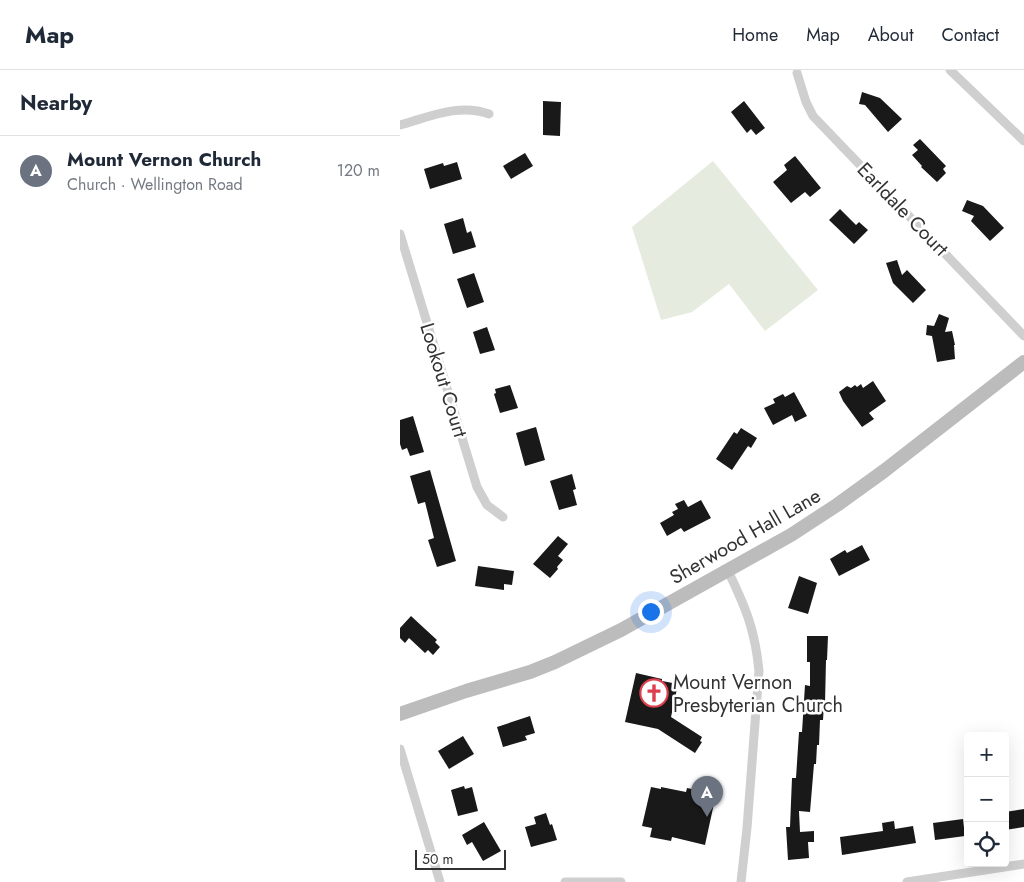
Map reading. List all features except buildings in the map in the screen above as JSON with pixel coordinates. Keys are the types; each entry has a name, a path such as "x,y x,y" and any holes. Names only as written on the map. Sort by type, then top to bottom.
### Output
{"main road":[{"name":"Sherwood Hall Lane","path":"400,714 466,691 530,672 555,662 621,630 792,535 837,506 1024,362"}],"street":[{"path":"950,70 1024,141"},
{"name":"Earldale Court","path":"797,74 806,102 813,116 1024,336"},
{"path":"400,125 454,110 479,110 489,114"},
{"name":"Lookout Court","path":"400,234 477,487 486,506 502,517"},
{"path":"728,571 746,607 752,625 757,648 759,672 741,882"},
{"path":"400,749 440,882"},
{"path":"907,882 1024,864"},
{"path":"565,882 621,882"}],"shaded area":[{"path":"713,161 818,290 765,331 729,284 692,312 661,320 632,227"}],"place":[{"name":"Mount Vernon Presbyterian Church","path":"654,693"},
{"name":"Mount Vernon Church","path":"707,817"}]}
